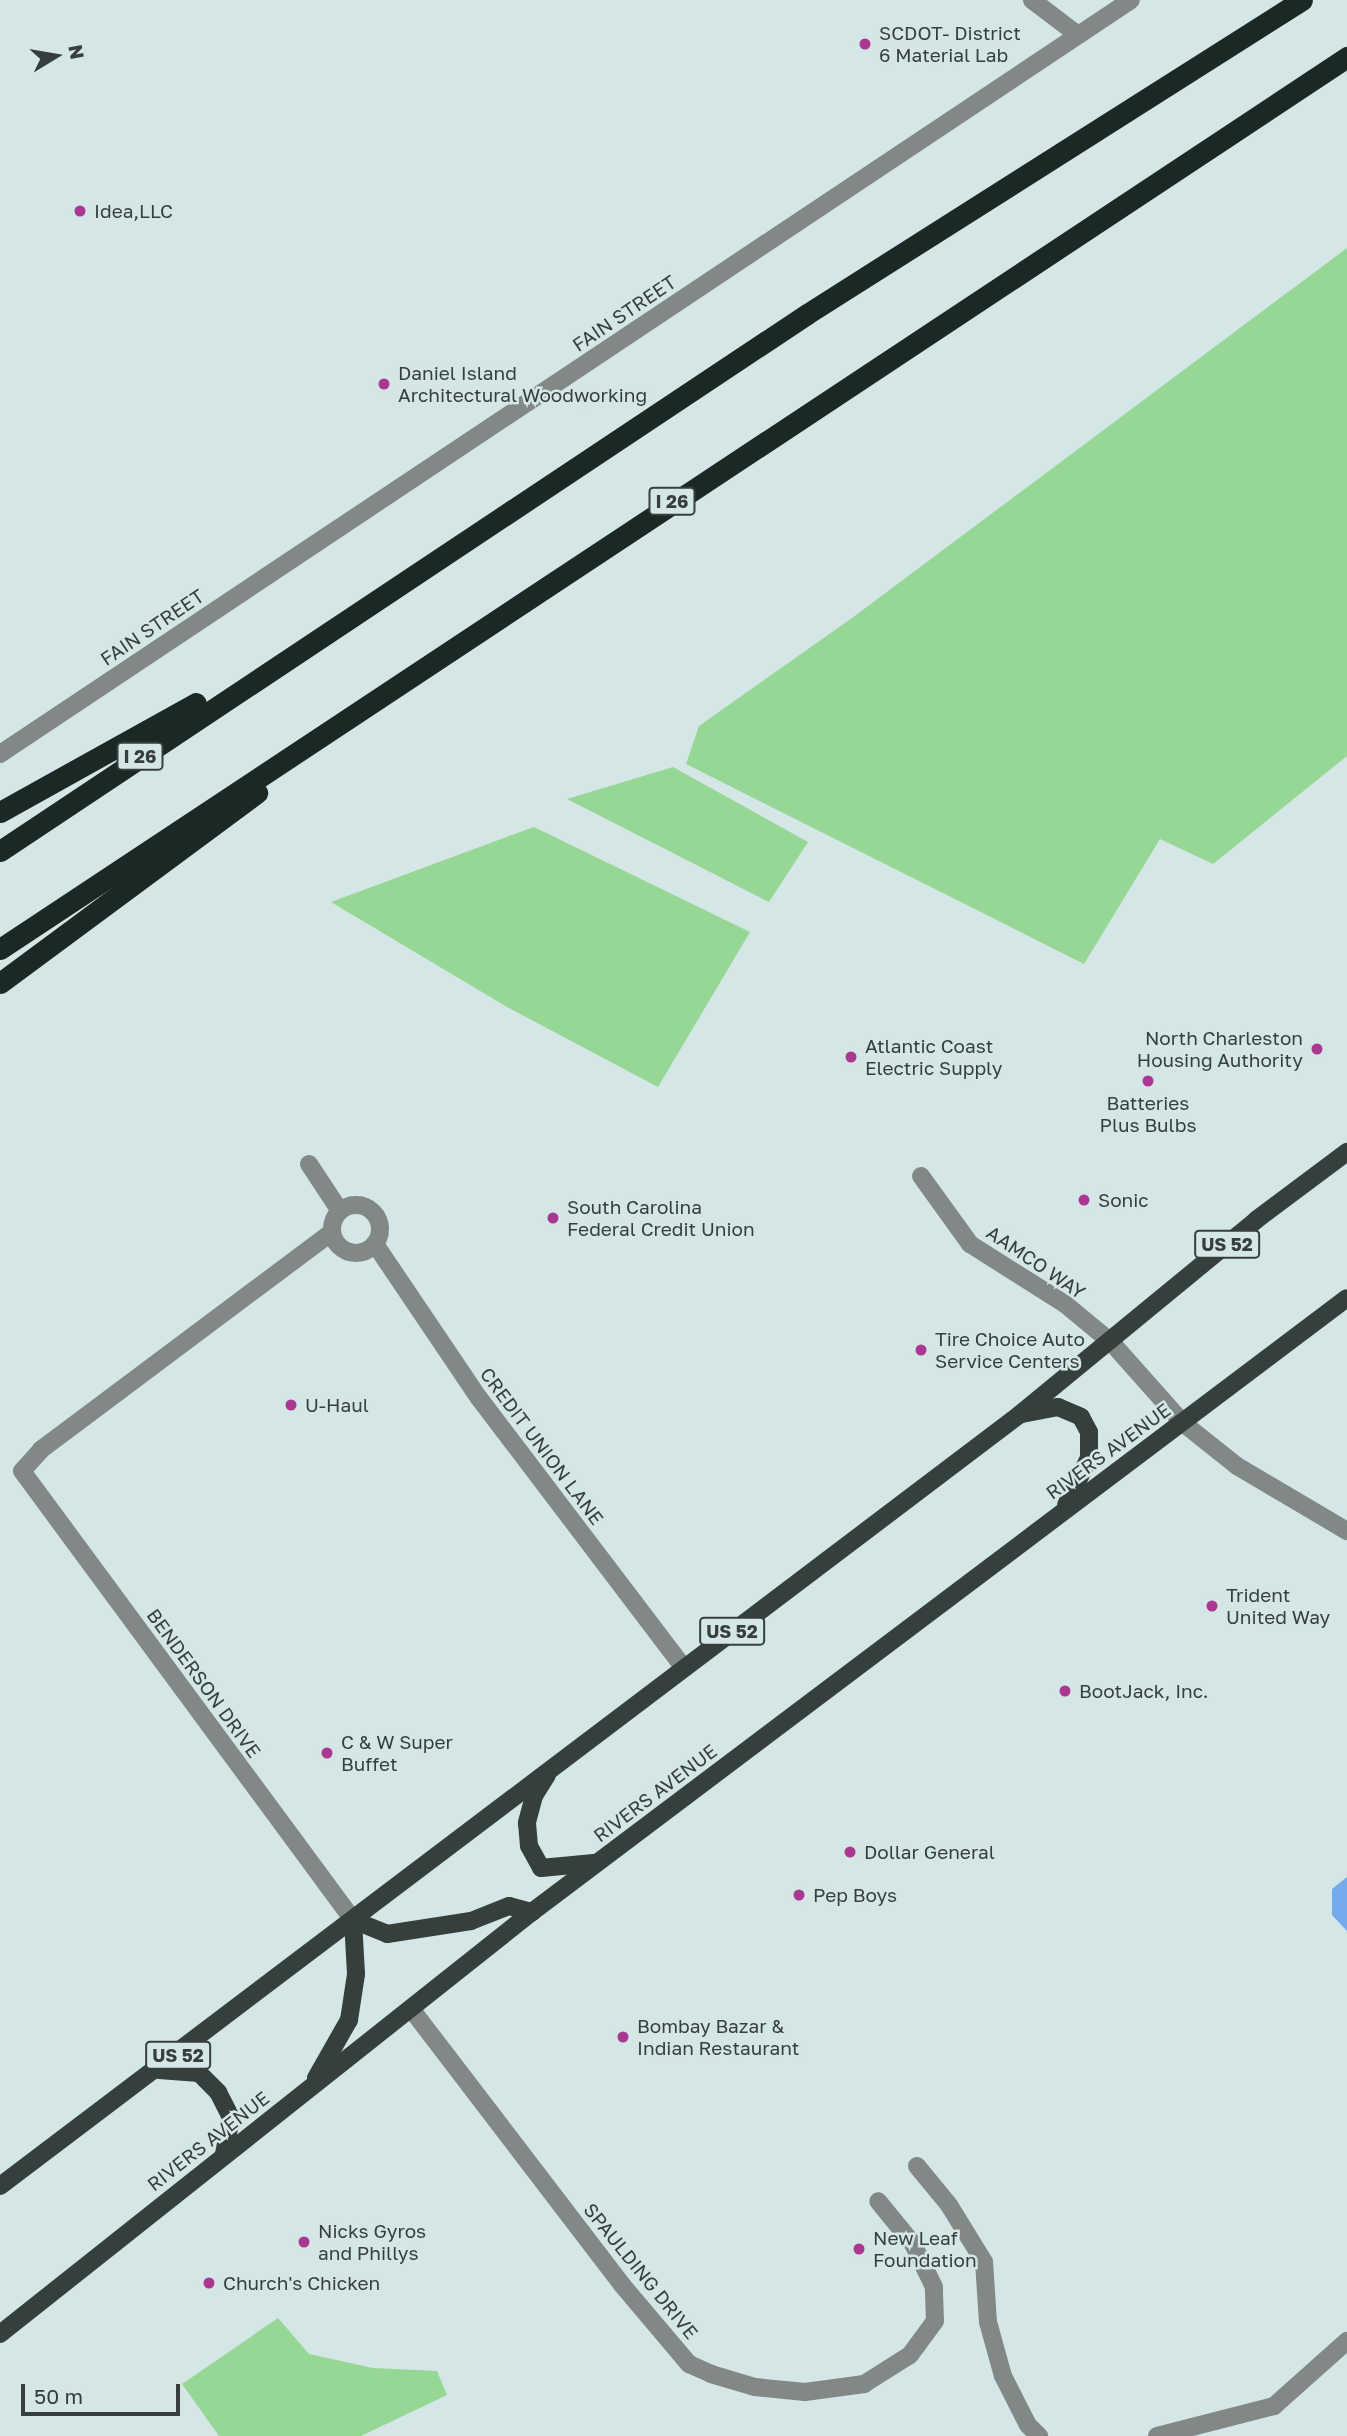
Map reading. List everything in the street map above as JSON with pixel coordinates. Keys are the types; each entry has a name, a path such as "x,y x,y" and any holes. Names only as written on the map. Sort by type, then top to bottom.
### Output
{"highway":[{"name":"I 26","path":"0,851 807,314 1302,0"},
{"name":"I 26","path":"0,949 1347,57"},
{"path":"0,812 200,701 280,663"},
{"path":"0,983 279,776 349,716"}],"main road":[{"name":"US 52","path":"0,2186 159,2070 552,1766 1019,1415 1256,1220 1347,1152"},
{"name":"RIVERS AVENUE","path":"0,2334 224,2154 412,2010 532,1912 1064,1508 1183,1423 1347,1298"},
{"path":"1019,1415 1058,1407 1081,1417 1089,1432 1090,1458 1064,1508"},
{"path":"552,1766 534,1796 527,1823 529,1846 541,1868 599,1862"},
{"path":"311,2087 349,2020 356,1974 353,1920 387,1934 471,1920 509,1906 532,1912"},
{"path":"159,2070 199,2073 218,2092 231,2118 224,2154"}],"street":[{"path":"1032,0 1078,35"},
{"name":"FAIN STREET","path":"0,754 1131,0"},
{"path":"309,1164 340,1211"},
{"name":"AAMCO WAY","path":"921,1176 970,1244 1065,1304 1111,1342 1183,1423 1237,1466 1347,1531"},
{"path":"354,1205 369,1209 380,1229 374,1244 353,1253 339,1246 332,1232 340,1211 354,1205"},
{"name":"BENDERSON DRIVE","path":"332,1232 41,1450 22,1471 353,1920"},
{"name":"CREDIT UNION LANE","path":"374,1244 479,1398 684,1668"},
{"name":"SPAULDING DRIVE","path":"412,2010 623,2287 689,2364 711,2374 755,2387 805,2392 864,2384 910,2355 935,2321 934,2287 913,2244 878,2202"},
{"path":"917,2166 949,2205 984,2262 988,2322 1003,2375 1028,2425 1039,2436"},
{"path":"1157,2436 1274,2406 1347,2340"}],"green space":[{"path":"1347,248 1347,756 1213,864 1160,839 1084,964 686,764 699,726 852,618"},
{"path":"673,767 808,842 769,902 567,799"},
{"path":"534,827 750,932 658,1087 507,1007 331,902"},
{"path":"278,2318 309,2354 373,2368 437,2371 447,2395 361,2436 219,2436 182,2384"}],"water":[{"path":"1347,1877 1347,1931 1332,1915 1332,1889"}],"place":[{"name":"SCDOT- District 6 Material Lab","path":"865,44"},
{"name":"Idea,LLC","path":"80,211"},
{"name":"Daniel Island Architectural Woodworking","path":"384,384"},
{"name":"North Charleston Housing Authority","path":"1317,1049"},
{"name":"Atlantic Coast Electric Supply","path":"851,1057"},
{"name":"Batteries Plus Bulbs","path":"1148,1081"},
{"name":"Sonic","path":"1084,1200"},
{"name":"South Carolina Federal Credit Union","path":"553,1218"},
{"name":"Tire Choice Auto Service Centers","path":"921,1350"},
{"name":"U-Haul","path":"291,1405"},
{"name":"Trident United Way","path":"1212,1606"},
{"name":"BootJack, Inc.","path":"1065,1691"},
{"name":"C & W Super Buffet","path":"327,1753"},
{"name":"Dollar General","path":"850,1852"},
{"name":"Pep Boys","path":"799,1895"},
{"name":"Bombay Bazar & Indian Restaurant","path":"623,2037"},
{"name":"Nicks Gyros and Phillys","path":"304,2242"},
{"name":"New Leaf Foundation","path":"859,2249"},
{"name":"Church's Chicken","path":"209,2283"}]}
